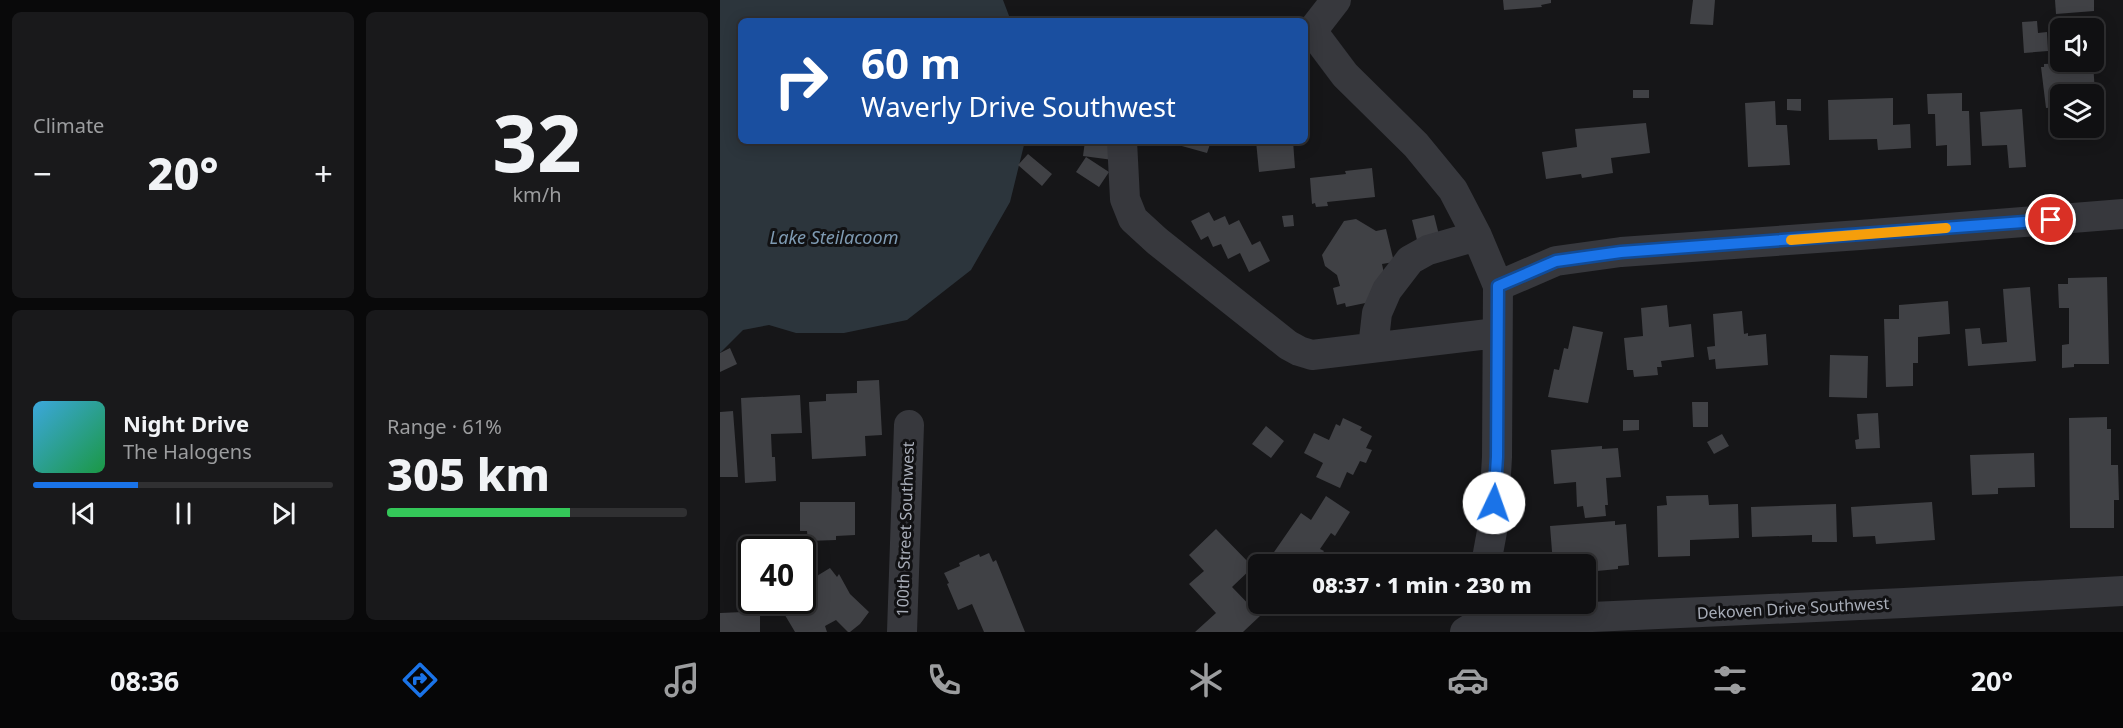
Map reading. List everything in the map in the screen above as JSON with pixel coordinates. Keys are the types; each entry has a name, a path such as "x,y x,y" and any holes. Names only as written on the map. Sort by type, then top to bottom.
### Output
{"street":[{"path":"1336,0 1312,31 1345,75 1416,145 1453,190 1477,236 1498,286 1497,457 1493,526 1488,554"},
{"path":"1122,144 1125,199 1134,219 1157,241 1288,345 1299,351 1312,355 1497,333"},
{"path":"1498,286 1556,261 1621,252 2123,214"},
{"path":"1373,348 1377,313 1387,290 1410,260 1428,250 1477,236"},
{"name":"100th Street Southwest","path":"902,632 909,425"},
{"name":"Dekoven Drive Southwest","path":"1465,632 1481,622 2123,591"},
{"path":"1455,632 1464,614"}],"water":[{"name":"Lake Steilacoom","path":"720,0 1003,0 1010,18 738,18 738,144 1024,144 1010,202 971,270 907,320 844,333 796,333 769,325 743,330 720,353"}],"building":[{"path":"1503,0 1551,0 1551,3 1541,5 1542,7 1504,10"},
{"path":"1693,0 1715,0 1713,25 1690,24"},
{"path":"2055,0 2094,0 2094,11 2056,14"},
{"path":"2037,21 2038,33 2047,32 2048,51 2024,53 2022,22"},
{"path":"2044,64 2050,64 2050,72 2094,72 2094,84 2050,84 2050,108 2046,108 2041,67 2044,67"},
{"path":"1633,90 1649,90 1649,98 1633,98"},
{"path":"1962,93 1962,111 1969,111 1971,165 1947,166 1947,145 1936,146 1935,114 1928,114 1927,94"},
{"path":"1893,98 1893,125 1910,124 1911,148 1878,150 1877,139 1829,140 1828,100"},
{"path":"1787,99 1801,99 1801,111 1787,110"},
{"path":"1775,101 1776,125 1787,125 1790,165 1748,167 1745,103"},
{"path":"2022,109 2026,167 2009,168 2007,145 1982,146 1980,112"},
{"path":"1646,123 1650,153 1611,158 1613,173 1582,178 1581,174 1546,179 1542,152 1577,147 1575,129"},
{"path":"1085,144 1115,144 1113,160 1083,156"},
{"path":"1175,144 1210,144 1207,153"},
{"path":"1256,144 1293,144 1295,168 1259,172"},
{"path":"1028,154 1052,174 1042,186 1018,165"},
{"path":"1086,157 1109,172 1099,187 1076,172"},
{"path":"1372,168 1375,197 1327,202 1328,206 1316,207 1315,203 1312,204 1310,178"},
{"path":"1209,212 1214,221 1225,216 1229,225 1239,220 1252,245 1260,241 1270,261 1249,272 1240,253 1228,259 1221,244 1213,247 1208,236 1201,240 1191,221"},
{"path":"1293,215 1294,226 1284,227 1282,216"},
{"path":"1434,215 1440,239 1418,244 1412,220"},
{"path":"1356,219 1376,231 1386,229 1394,262 1382,264 1387,287 1375,301 1346,307 1345,303 1337,305 1333,288 1340,286 1337,275 1325,266 1322,255 1344,221"},
{"path":"2107,277 2109,364 2074,364 2074,367 2062,368 2062,345 2069,344 2069,308 2059,308 2058,284 2068,284 2068,278"},
{"path":"2030,287 2036,361 1968,366 1965,329 1980,328 1982,344 2007,342 2003,289"},
{"path":"1948,301 1950,334 1918,337 1918,363 1913,363 1913,386 1886,387 1884,319 1899,319 1899,305"},
{"path":"1667,305 1669,327 1691,324 1694,357 1661,361 1662,367 1657,367 1658,375 1634,377 1633,370 1627,370 1624,338 1643,336 1641,308"},
{"path":"1742,311 1744,334 1748,333 1748,336 1766,334 1768,365 1716,369 1715,359 1709,360 1707,347 1715,346 1713,314"},
{"path":"1573,326 1603,332 1588,403 1548,397 1554,369 1559,370 1564,348 1568,349"},
{"path":"730,348 737,364 720,372 720,353"},
{"path":"1830,355 1868,356 1867,398 1829,397"},
{"path":"879,380 882,435 865,436 866,456 812,459 809,402 826,401 826,394 857,393 857,381"},
{"path":"800,395 802,433 771,434 776,481 745,483 741,398"},
{"path":"1692,402 1708,402 1708,427 1693,427"},
{"path":"733,411 738,477 720,477 720,412"},
{"path":"1878,413 1880,448 1856,449 1855,440 1859,439 1857,414"},
{"path":"2107,417 2107,429 2111,429 2111,465 2118,465 2119,500 2114,500 2114,528 2070,528 2069,418"},
{"path":"1343,418 1362,427 1360,430 1372,436 1366,448 1372,450 1366,463 1360,461 1353,475 1347,472 1340,488 1316,477 1323,463 1304,453 1314,433 1329,440 1336,424 1340,426"},
{"path":"1623,420 1639,420 1639,430 1623,431"},
{"path":"1266,426 1284,441 1271,458 1252,444"},
{"path":"1722,434 1729,446 1714,454 1707,442"},
{"path":"1602,446 1602,449 1618,448 1621,477 1606,478 1608,505 1605,505 1606,516 1585,518 1583,506 1577,507 1576,482 1554,484 1551,450"},
{"path":"2034,453 2035,487 1998,488 1998,494 1972,495 1970,455"},
{"path":"1708,495 1709,505 1738,504 1739,538 1690,540 1690,556 1658,557 1657,506 1667,505 1666,496"},
{"path":"1326,496 1350,512 1335,536 1331,533 1320,549 1324,551 1322,554 1273,554 1301,513 1311,520"},
{"path":"800,502 855,502 855,535 836,536 836,540 816,541 816,536 808,536 807,531 800,531"},
{"path":"1932,502 1935,540 1876,544 1875,536 1853,537 1851,507"},
{"path":"1836,504 1837,542 1812,542 1812,535 1752,537 1751,507"},
{"path":"1615,521 1615,525 1626,524 1629,565 1618,566 1618,569 1596,571 1596,554 1552,554 1550,526"},
{"path":"1216,529 1248,562 1248,572 1232,587 1248,604 1248,614 1260,616 1243,632 1195,632 1216,613 1189,584 1204,571 1189,555"},
{"path":"989,553 993,562 996,560 1025,632 984,632 972,604 958,610 944,573 979,554 980,557"},
{"path":"830,568 837,577 839,574 850,594 869,612 850,632 836,620 825,626 827,632 795,632 784,614 816,614 816,576"},
{"path":"720,613 760,614 760,632 720,632"}],"slow traffic":[{"path":"1791,240 1946,228"}],"route":[{"path":"1494,503 1497,457 1498,286 1556,261 1621,252 2051,220"}]}
